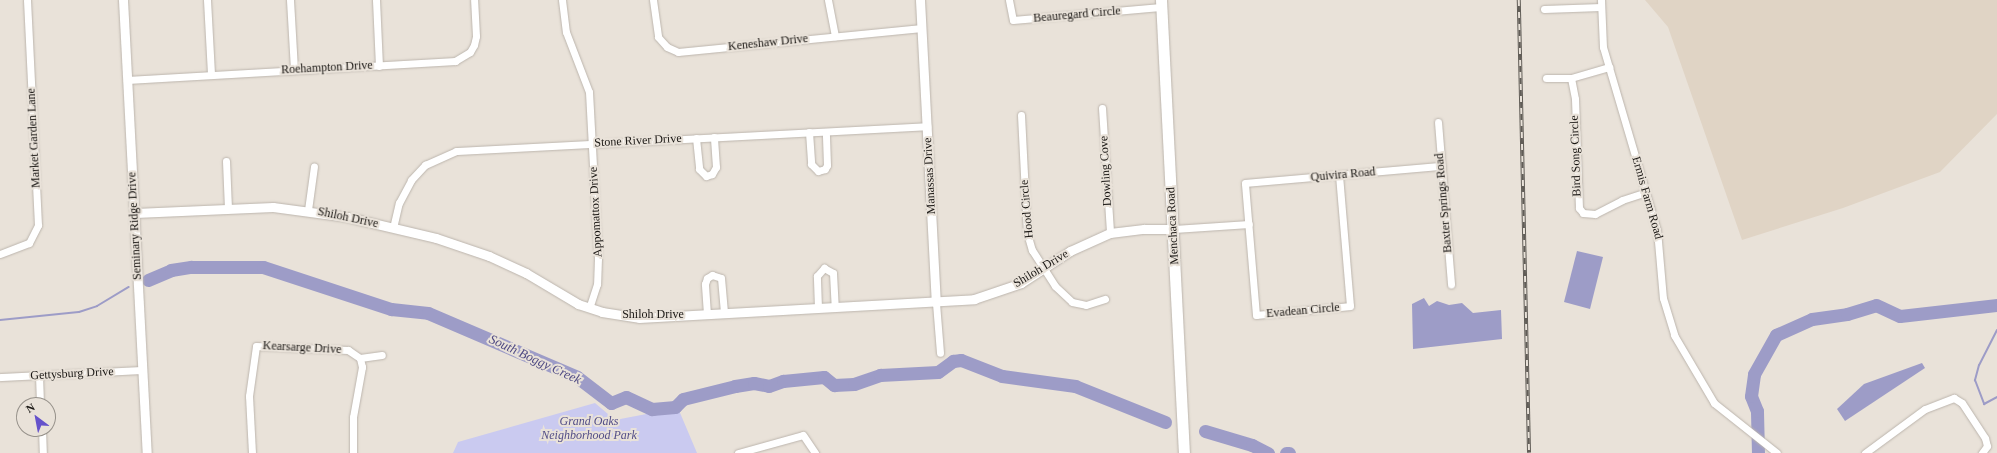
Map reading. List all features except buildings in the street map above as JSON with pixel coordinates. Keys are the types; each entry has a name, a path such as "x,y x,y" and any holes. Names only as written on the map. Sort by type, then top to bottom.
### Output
{"main road":[{"name":"Menchaca Road","path":"1161,3 1174,229 1184,453"}],"street":[{"name":"Market Garden Lane","path":"0,254 29,243 38,225 27,0"},
{"name":"Seminary Ridge Drive","path":"123,0 147,453"},
{"path":"207,0 211,74"},
{"path":"290,0 294,70"},
{"path":"376,0 379,66"},
{"name":"Roehampton Drive","path":"128,80 455,61 463,58 470,52 476,36 474,0"},
{"name":"Appomattox Drive","path":"562,0 566,32 589,92 598,258 596,284 589,308"},
{"name":"Keneshaw Drive","path":"653,0 658,37 666,47 678,52 922,28"},
{"path":"828,0 835,36"},
{"name":"Manassas Drive","path":"920,0 940,353"},
{"name":"Beauregard Circle","path":"1009,0 1013,20 1161,3"},
{"path":"1544,9 1601,4"},
{"name":"Ermis Farm Road","path":"1601,4 1602,37 1609,67 1660,242 1664,298 1674,335 1702,387 1714,403 1777,453"},
{"path":"1546,78 1571,78 1609,67"},
{"name":"Bird Song Circle","path":"1571,78 1575,99 1579,208 1583,213 1595,214 1622,200 1646,192"},
{"name":"Dowling Cove","path":"1102,108 1110,233"},
{"name":"Hood Circle","path":"1020,114 1027,233 1032,250 1043,269 1060,292 1072,302 1086,305 1104,299"},
{"name":"Baxter Springs Road","path":"1438,122 1451,284"},
{"name":"Stone River Drive","path":"393,228 406,187 418,172 436,159 469,150 927,126"},
{"path":"809,132 811,164 818,171 825,169 827,164 826,132"},
{"path":"696,138 699,169 706,176 712,174 716,167 714,137"},
{"path":"226,161 228,208"},
{"path":"308,210 314,166"},
{"name":"Quivira Road","path":"1245,183 1441,166"},
{"name":"Evadean Circle","path":"1245,183 1256,315 1350,306 1339,175"},
{"name":"Shiloh Drive","path":"135,213 228,208 308,210 393,228 436,238 489,256 526,273 589,308 628,318 936,303 990,295 1021,283 1070,251 1110,233 1129,230 1174,229"},
{"path":"1174,229 1249,224"},
{"path":"818,308 817,276 824,268 833,273 835,307"},
{"path":"707,314 705,284 707,278 712,274 721,278 724,313"},
{"name":"Kearsarge Drive","path":"252,453 249,396 256,346 348,350 360,358"},
{"path":"354,453 353,417 362,367 360,358 382,355"},
{"name":"Gettysburg Drive","path":"0,377 143,370"},
{"path":"39,375 40,397"},
{"path":"1865,453 1925,409 1954,398 1962,402 1985,438 1983,452"},
{"path":"738,453 745,453 803,435 814,453"},
{"path":"42,437 43,453"}],"shaded area":[{"path":"1645,0 1997,0 1997,114 1940,172 1843,208 1742,240 1668,27"},
{"path":"1577,251 1603,257 1590,309 1564,302"},
{"path":"1424,298 1429,306 1437,301 1449,305 1462,303 1473,313 1501,310 1502,339 1413,349 1412,304"},
{"path":"1922,363 1925,368 1845,421 1837,409 1864,384"}],"green space":[{"name":"Grand Oaks Neighborhood Park","path":"595,403 615,420 678,408 697,453 453,453 458,442"}],"waterway":[{"name":"South Boggy Creek","path":"148,280 171,270 191,267 263,267 391,309 428,313 577,377 611,403 626,397 652,409 675,407 683,399 735,386 754,383 769,386 783,381 824,377 834,385 854,384 880,375 938,372 953,361 961,360 1002,376 1075,386 1165,422"},
{"name":"South Boggy Creek","path":"0,320 79,312 97,306 129,287"},
{"name":"South Boggy Creek","path":"1758,453 1757,411 1751,396 1754,374 1776,335 1812,319 1847,314 1876,305 1900,316 1997,305"},
{"path":"1997,330 1979,365 1975,380 1984,404 1997,397"},
{"name":"South Boggy Creek","path":"1205,431 1252,445 1268,453"}],"railway":[{"path":"1519,0 1529,453"}]}
